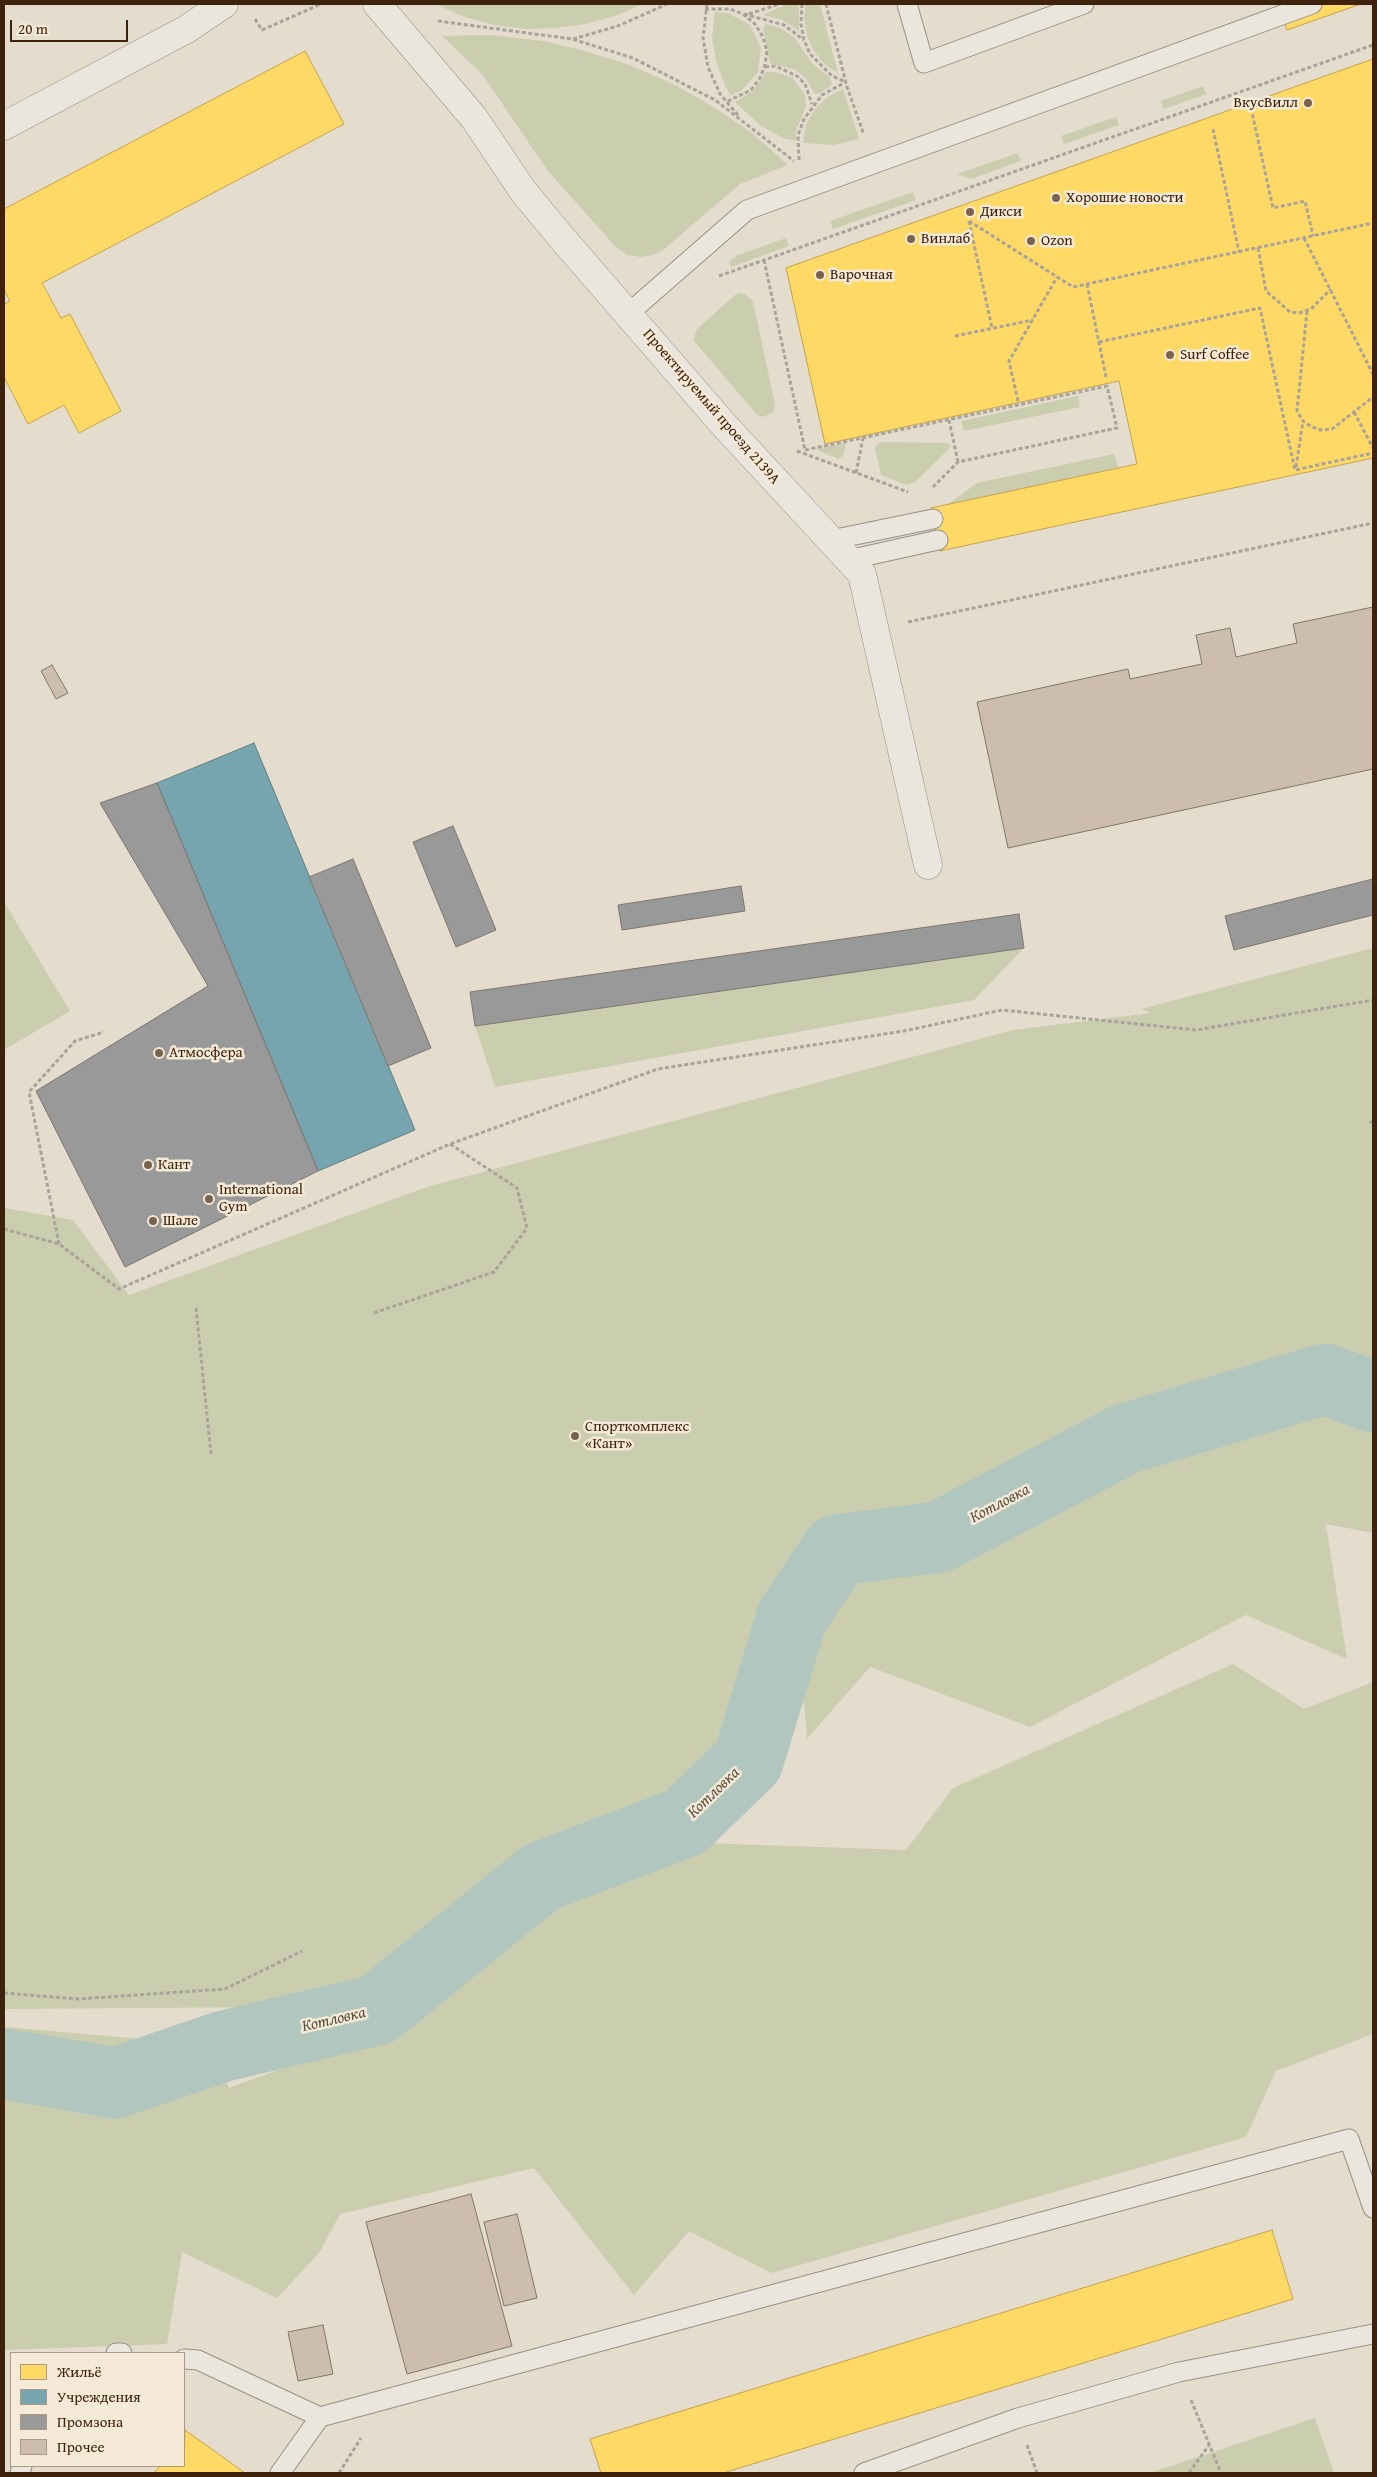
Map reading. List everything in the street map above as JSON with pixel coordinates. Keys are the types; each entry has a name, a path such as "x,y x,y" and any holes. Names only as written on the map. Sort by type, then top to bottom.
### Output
{"street":[{"path":"4,126 187,30 224,4"},
{"name":"Проектируемый проезд 2139А","path":"377,4 474,118 523,191 724,425 862,574 928,865"}],"lane":[{"path":"907,4 924,63 1084,4"},
{"path":"629,313 748,210 1312,4"},
{"path":"840,550 933,519"},
{"path":"840,550 938,540"},
{"path":"280,2473 320,2417 1349,2139 1373,2208"},
{"path":"864,2473 1018,2418 1179,2372 1373,2334"},
{"path":"185,2359 198,2360 320,2417"}],"path":[{"path":"253,17 262,30 321,4"},
{"path":"572,39 618,26 667,4"},
{"path":"707,4 703,38 708,67 720,94 742,120"},
{"path":"743,14 756,13 779,4"},
{"path":"802,4 801,24 804,40 810,54 832,76 846,82"},
{"path":"826,4 846,82 874,164"},
{"path":"705,9 730,8 743,14 784,25 804,40"},
{"path":"726,102 751,90 765,67 767,51 763,37 755,24 743,14"},
{"path":"429,20 572,39 633,58 680,80 715,100 800,166 797,151 798,135 804,119 812,105 822,95 846,82"},
{"path":"717,277 1373,45"},
{"path":"765,67 775,66 797,76 807,89 812,105"},
{"path":"1251,108 1273,208 1305,201 1313,236"},
{"path":"1212,129 1239,252"},
{"path":"992,328 969,221 1073,287 1373,223"},
{"path":"1304,238 1373,374"},
{"path":"1258,248 1264,285 1269,295 1290,312 1307,311 1331,289"},
{"path":"764,260 806,452"},
{"path":"1018,401 1009,361 1057,277"},
{"path":"1087,284 1106,377"},
{"path":"1099,342 1260,308 1295,470"},
{"path":"1307,311 1297,411 1303,420 1312,427 1321,430 1332,429 1373,397"},
{"path":"955,336 1033,320"},
{"path":"806,452 863,438 1107,386 1116,428 958,462 949,420"},
{"path":"1295,470 1373,451 1354,412"},
{"path":"1295,470 1303,420"},
{"path":"856,473 863,438"},
{"path":"791,449 806,452 914,494"},
{"path":"874,629 1373,522"},
{"path":"4,1229 59,1244 119,1289 450,1144 658,1069 904,1031 1002,1010 1196,1030 1373,1000"},
{"path":"59,1244 29,1092 75,1041 104,1032"},
{"path":"374,1313 494,1272 527,1228 517,1188 450,1144"},
{"path":"196,1308 211,1454"},
{"path":"4,1993 78,1999 224,1989 302,1950"},
{"path":"1179,2372 1221,2473"},
{"path":"1189,2473 1209,2445"}],"green space":[{"path":"643,4 615,16 585,24 525,29 494,25 465,17 437,5"},
{"path":"787,4 799,4 799,31 782,20 763,15"},
{"path":"806,4 820,4 838,73 824,64 814,51 807,36 804,19"},
{"path":"715,12 728,13 750,25 761,48 758,72 742,90 731,95 726,88 717,64 712,39"},
{"path":"767,24 780,28 795,38 812,63 830,78 832,85 815,94 806,79 796,70 770,63 763,28"},
{"path":"489,35 543,41 582,50 627,64 671,83 712,106 752,133 788,165 740,184 663,250 653,255 641,257 627,255 615,246 548,171 482,74 442,36"},
{"path":"766,72 775,72 792,77 805,95 806,106 796,131 796,141 783,138 761,126 735,102 753,91"},
{"path":"1203,86 1206,94 1164,109 1161,101"},
{"path":"843,89 859,139 834,145 803,143 806,125 814,110 827,97"},
{"path":"1116,117 1119,125 1064,144 1061,136"},
{"path":"1018,153 1021,161 971,179 957,174"},
{"path":"913,192 916,200 833,229 830,221"},
{"path":"786,238 789,246 731,267 729,262 738,255"},
{"path":"745,294 753,301 775,405 774,412 763,417 757,415 694,341 696,330 735,295"},
{"path":"1078,396 1080,407 964,431 961,421"},
{"path":"882,442 946,443 951,445 915,482 907,485 881,475 875,449 877,444"},
{"path":"846,443 843,456 838,459 816,449"},
{"path":"1114,454 1118,468 947,505 977,483"},
{"path":"4,902 70,1011 4,1050"},
{"path":"1024,948 974,1000 495,1087 475,1026"},
{"path":"1373,948 1373,1533 1326,1524 1347,1659 1246,1615 1030,1727 870,1667 807,1739 802,1675 673,1842 906,1850 953,1788 1233,1664 1304,1709 1373,1682 1373,2034 1276,2071 1246,2137 772,2273 689,2231 634,2295 534,2168 340,2214 319,2253 277,2298 182,2252 167,2344 4,2350 4,2027 211,2045 229,2088 408,2022 537,1924 285,2007 4,2009 4,1208 73,1220 129,1295 427,1187 1013,1030 1151,1013 1141,1009"},
{"path":"1315,2418 1334,2473 1150,2473"}],"building: Жильё":[{"path":"1278,4 1361,4 1287,30"},
{"path":"305,51 344,124 42,283 61,318 70,314 121,411 79,433 64,405 28,424 4,377 4,304 10,301 4,290 4,209"},
{"path":"1373,59 1373,458 940,551 931,508 1137,464 1119,381 825,444 786,268"},
{"path":"1272,2230 1293,2299 723,2473 601,2473 590,2439"},
{"path":"185,2430 245,2473 154,2473 159,2467 185,2467"}],"building: Учреждения":[{"path":"254,743 415,1130 318,1171 157,783"}],"building: Промзона":[{"path":"157,783 318,1171 125,1267 36,1091 208,986 100,803"},
{"path":"453,826 496,930 456,947 413,842"},
{"path":"353,859 431,1048 388,1066 309,877"},
{"path":"1373,879 1373,915 1234,950 1225,916"},
{"path":"741,886 745,911 622,930 618,905"},
{"path":"1019,914 1024,948 475,1026 470,992"}],"building: Прочее":[{"path":"1373,607 1373,769 1008,848 977,702 1128,669 1130,679 1202,664 1196,635 1230,628 1236,657 1297,643 1293,624"},
{"path":"52,665 68,693 56,699 41,671"},
{"path":"471,2194 512,2346 407,2374 366,2222"},
{"path":"517,2214 537,2298 504,2306 484,2222"},
{"path":"323,2325 333,2374 298,2381 288,2332"}],"waterway":[{"name":"Котловка","path":"4,2064 115,2083 224,2046 377,2010 541,1877 685,1822 748,1761 792,1617 837,1550 939,1537 1125,1439 1325,1379 1373,1397"}],"place":[{"name":"ВкусВилл","path":"1308,103"},
{"name":"Хорошие новости","path":"1056,198"},
{"name":"Дикси","path":"970,212"},
{"name":"Винлаб","path":"911,239"},
{"name":"Ozon","path":"1031,241"},
{"name":"Варочная","path":"820,275"},
{"name":"Surf Coffee","path":"1170,355"},
{"name":"Атмосфера","path":"159,1053"},
{"name":"Кант","path":"148,1165"},
{"name":"International Gym","path":"209,1199"},
{"name":"Шале","path":"153,1221"},
{"name":"Спорткомплекс «Кант»","path":"575,1436"}]}
